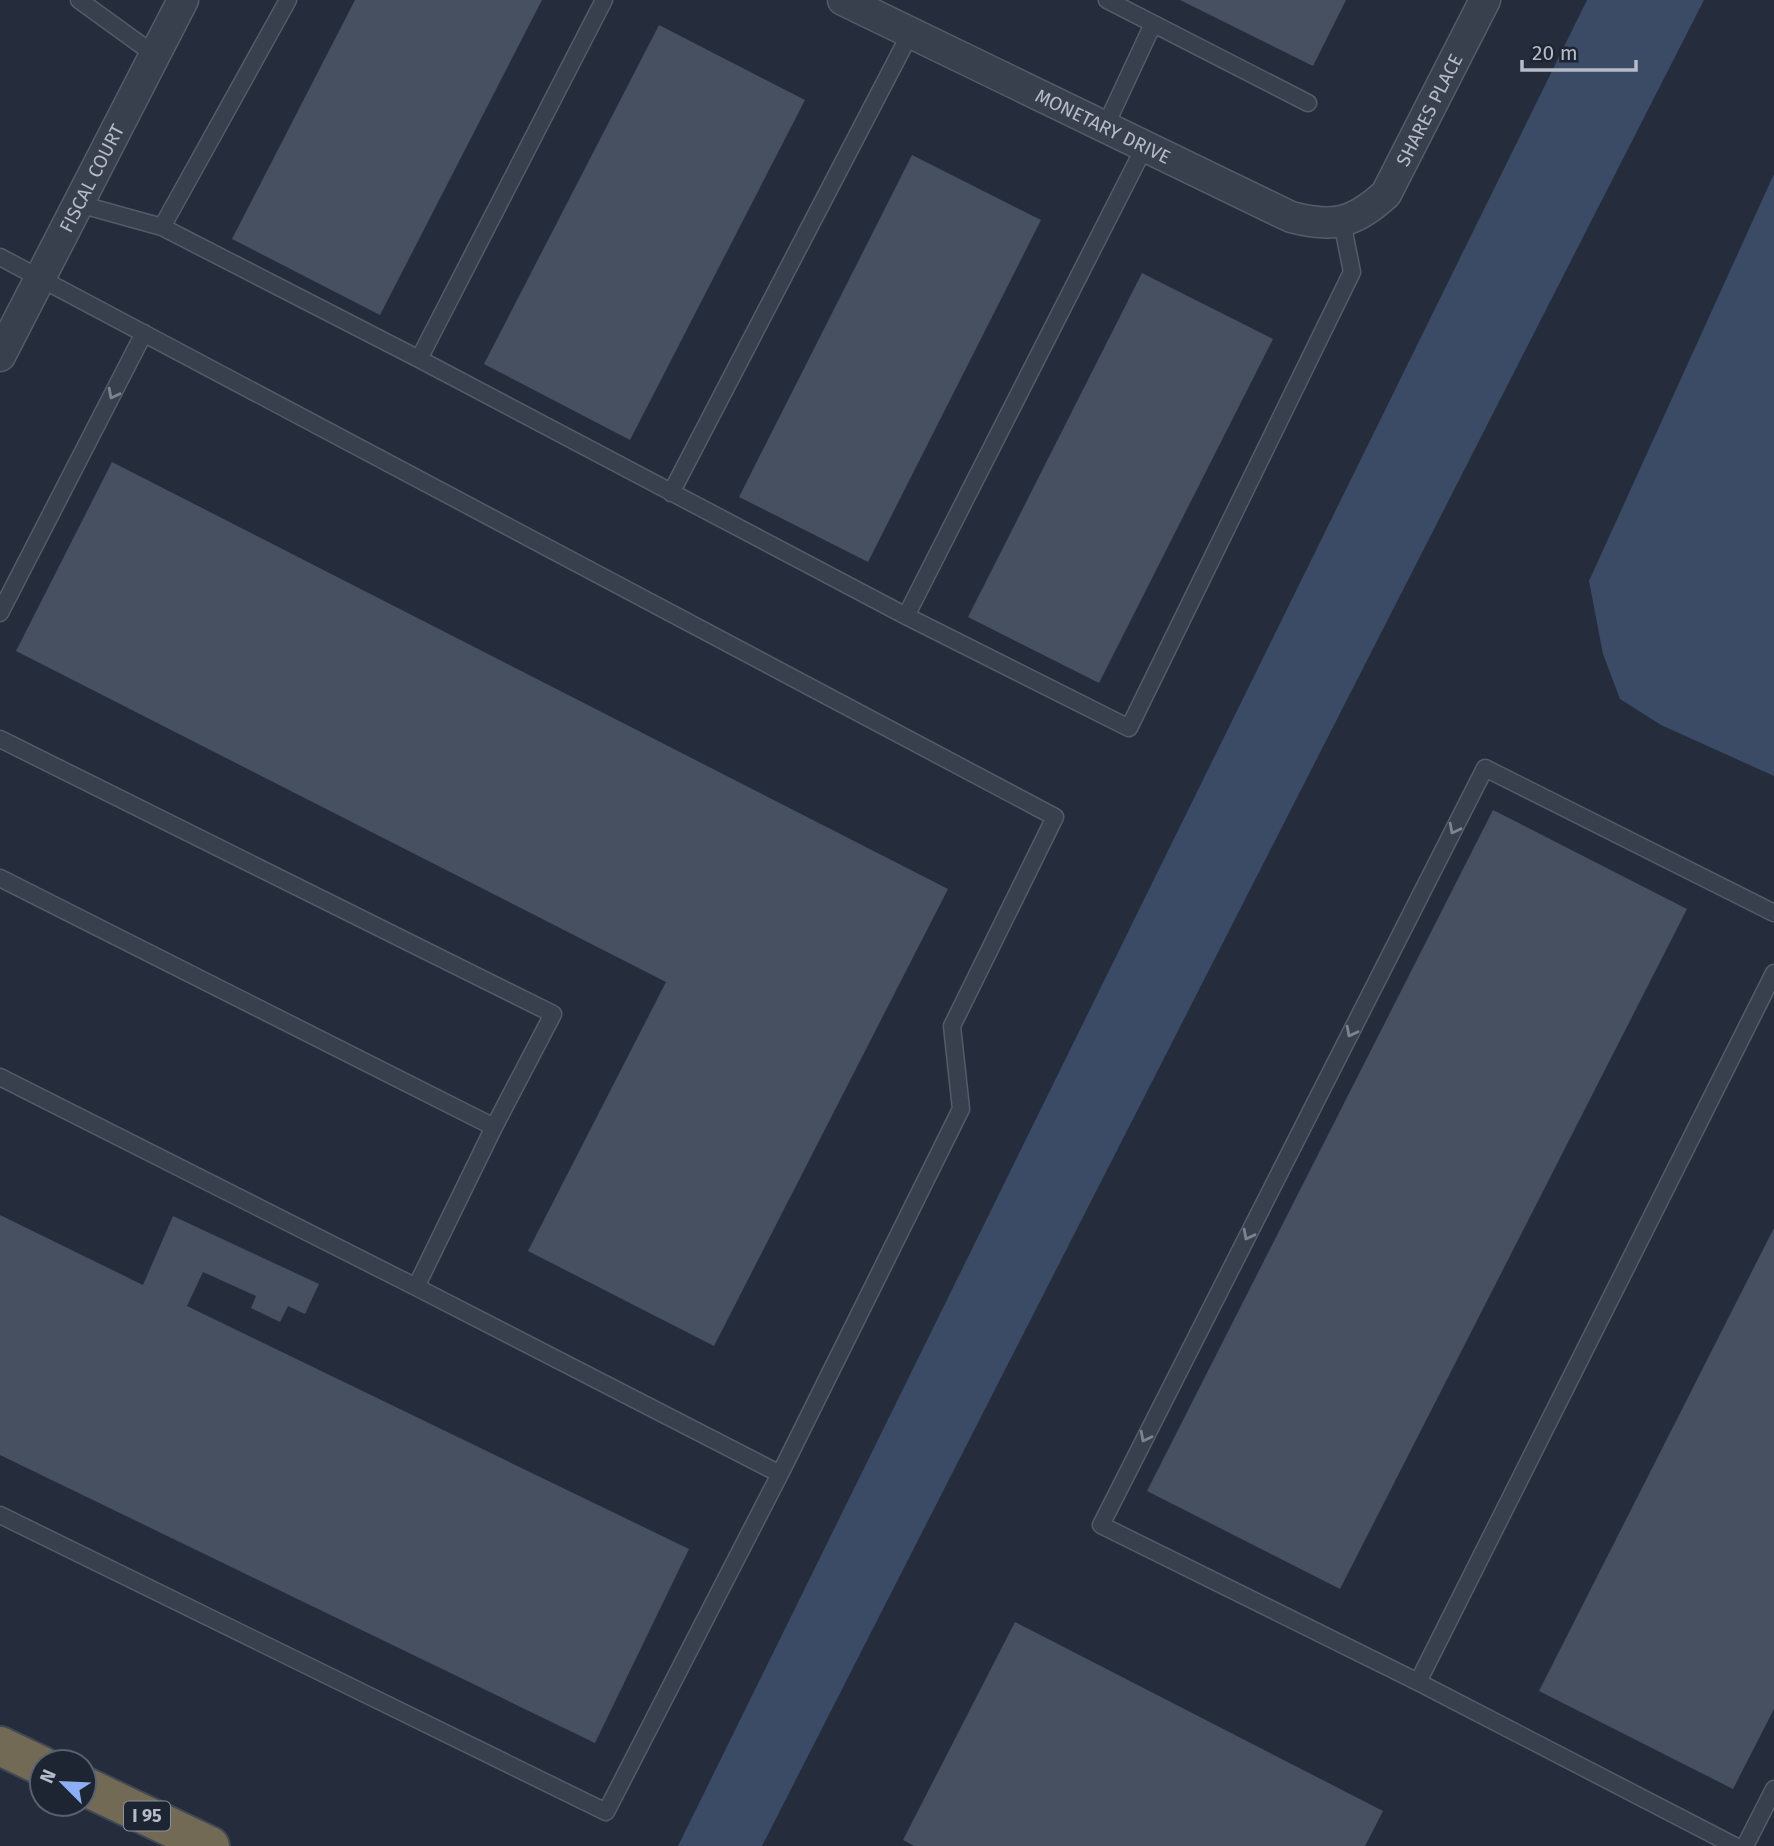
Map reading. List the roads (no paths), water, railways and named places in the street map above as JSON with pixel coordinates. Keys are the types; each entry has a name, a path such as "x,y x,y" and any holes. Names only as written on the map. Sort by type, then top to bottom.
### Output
{"highway":[{"path":"0,1746 28,1759"},
{"name":"I 95","path":"98,1793 210,1846"}],"street":[{"name":"FISCAL COURT","path":"0,356 183,0"},
{"name":"MONETARY DRIVE","path":"843,0 1291,216 1316,223 1354,217"},
{"name":"SHARES PLACE","path":"1354,217 1386,194 1485,0"}],"lane":[{"path":"79,0 155,55"},
{"path":"162,227 288,0"},
{"path":"419,359 604,0"},
{"path":"1107,0 1308,103"},
{"path":"1105,127 1153,24"},
{"path":"671,493 911,32"},
{"path":"906,616 1144,146"},
{"path":"79,204 162,227 419,359 906,616 1129,728 1352,272 1354,217"},
{"path":"0,257 1055,817 952,1026 961,1109 780,1474 606,1812 0,1515"},
{"path":"0,613 144,333"},
{"path":"0,739 553,1014 416,1287"},
{"path":"1735,1846 1418,1682 1101,1525 1485,768 1774,913"},
{"path":"0,878 494,1127"},
{"path":"1418,1682 1774,973"},
{"path":"0,1077 780,1474"},
{"path":"1745,1846 1774,1789"}],"water":[{"path":"1587,0 1704,0 762,1846 678,1846"},
{"path":"1774,174 1774,776 1661,725 1620,699 1603,654 1589,581"}]}
